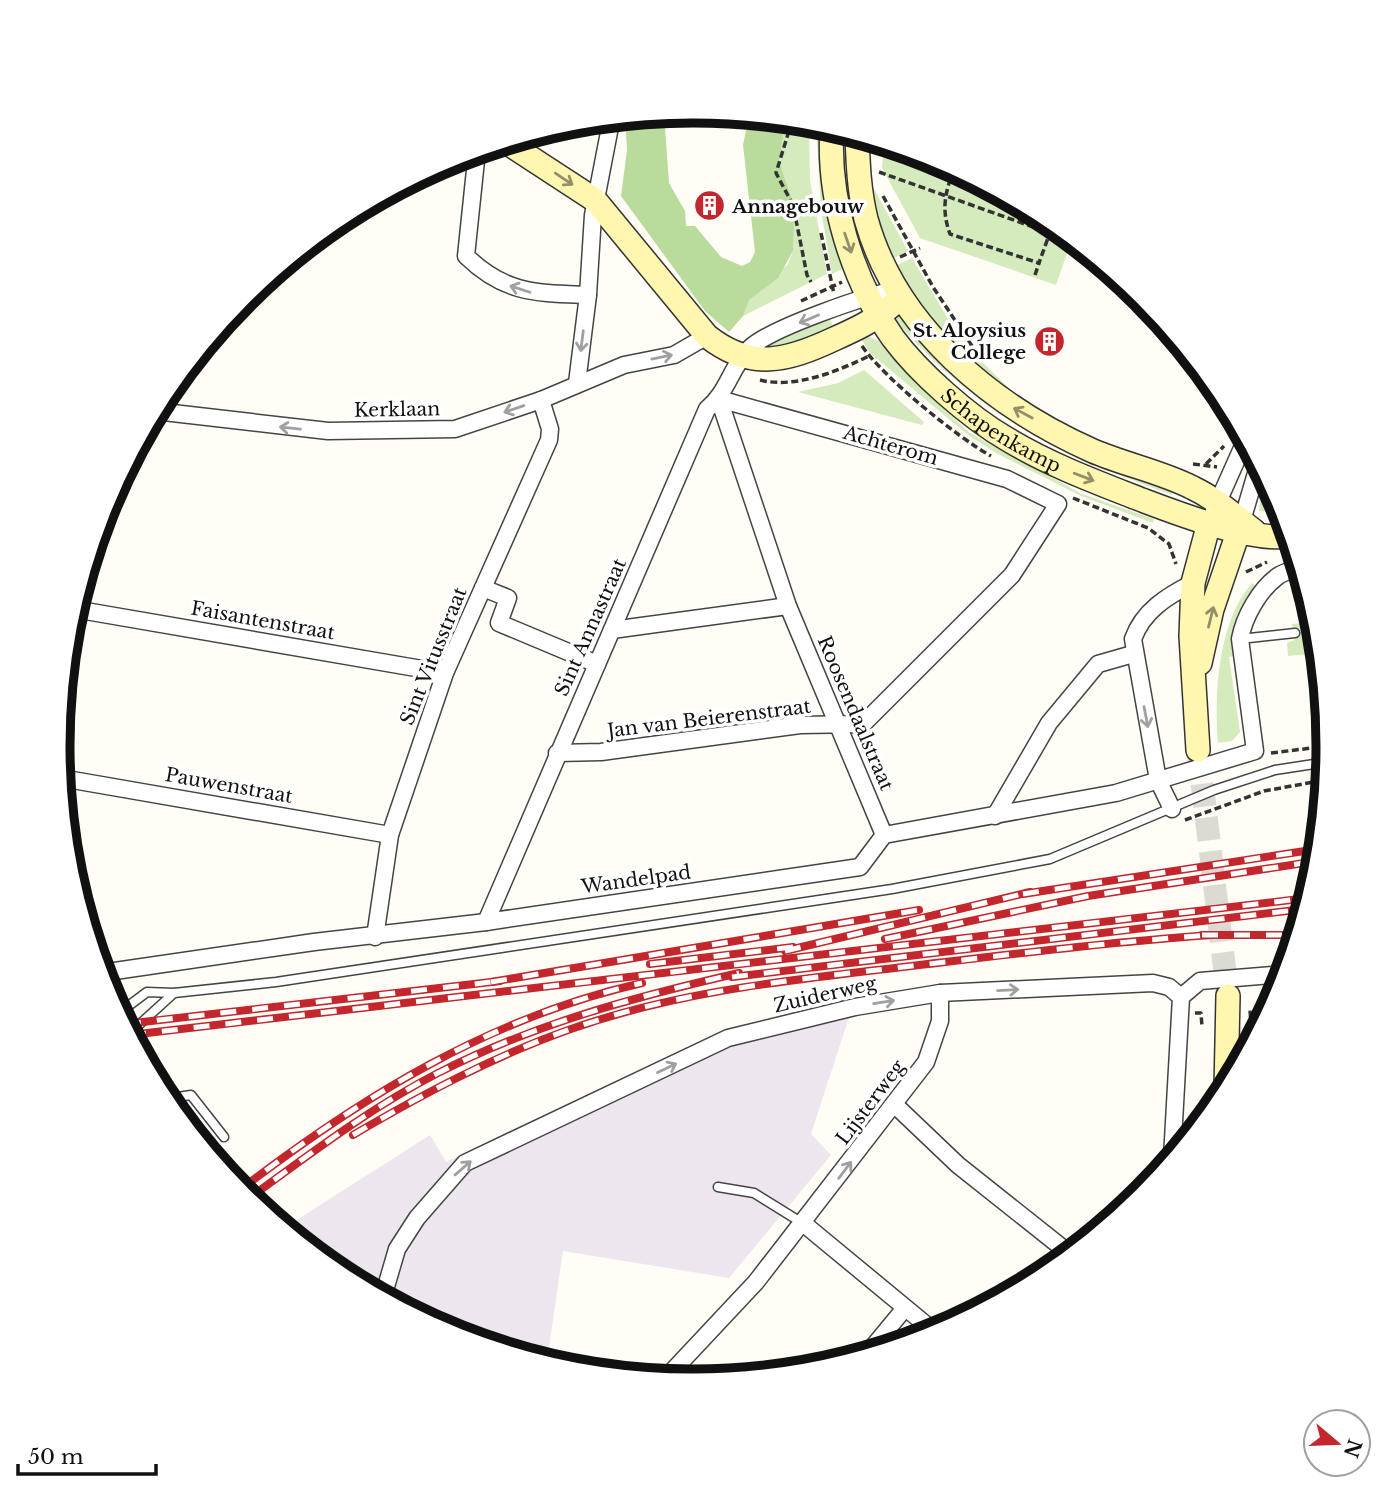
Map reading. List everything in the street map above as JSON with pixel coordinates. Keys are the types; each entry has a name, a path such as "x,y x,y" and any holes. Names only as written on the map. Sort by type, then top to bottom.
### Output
{"main road":[{"name":"Schapenkamp","path":"832,139 833,179 845,235 869,294 894,339 954,402 1007,439 1070,472 1209,523 1279,535"},
{"name":"Schapenkamp","path":"857,145 858,180 867,221 899,293 950,358 1009,405 1093,451 1191,486 1218,502 1247,529"},
{"path":"516,149 595,200 707,336 726,351 764,360 799,355 880,316 899,293"},
{"path":"1198,750 1191,636 1193,583 1209,523"},
{"path":"1195,683 1212,609 1247,529"},
{"path":"1226,1068 1228,996"}],"street":[{"path":"577,383 588,295 595,200 610,128"},
{"path":"476,162 466,256 487,277 531,292 588,295"},
{"path":"743,356 762,339 869,294 899,293"},
{"name":"Kerklaan","path":"167,412 328,431 455,429 541,400 624,365 674,355 707,336"},
{"name":"Sint Annastraat","path":"486,922 707,409 719,399 743,356"},
{"name":"Achterom","path":"719,399 1007,479 1058,504"},
{"name":"Roosendaalstraat","path":"719,399 788,606 884,835"},
{"name":"Sint Vitusstraat","path":"375,937 390,835 445,673 549,440 550,429 541,400"},
{"path":"1209,523 1241,450"},
{"path":"1247,529 1256,479"},
{"name":"Jan van Beierenstraat","path":"557,753 601,752 800,725 863,724 1013,575 1058,504"},
{"path":"884,835 1116,793 1255,751 1240,639 1248,612 1278,576 1290,570"},
{"path":"1176,816 1158,780 1133,654 1133,639 1138,626 1155,606 1193,583"},
{"path":"483,588 508,598 499,623 597,664"},
{"path":"612,631 788,606"},
{"name":"Faisantenstraat","path":"85,611 445,673"},
{"path":"995,816 1049,723 1098,664 1133,654"},
{"name":"Pauwenstraat","path":"71,780 390,835"},
{"name":"Wandelpad","path":"112,971 314,942 486,922 860,867 884,835"},
{"path":"1173,1142 1181,997 1200,981 1272,977"},
{"name":"Zuiderweg","path":"386,1288 397,1249 417,1218 465,1163 729,1038 855,1007 940,993 1153,983 1170,988 1181,997"},
{"name":"Lijsterweg","path":"675,1369 719,1325 804,1224 926,1062 940,1021 940,993"},
{"path":"895,1105 958,1165 1062,1247"},
{"path":"804,1224 925,1324"},
{"path":"878,1341 905,1308"}],"lane":[{"path":"1240,639 1296,633"},
{"path":"127,1007 147,992 174,993 276,982 892,889 1050,859 1176,816 1214,790 1275,770 1316,764"},
{"path":"137,1027 174,993"},
{"path":"179,1097 191,1095 224,1137"},
{"path":"718,1187 754,1193 804,1224"}],"path":[{"path":"789,131 776,173 793,205 807,275 811,282"},
{"path":"879,172 1042,230"},
{"path":"950,179 944,195 943,214 950,234 1039,263"},
{"path":"881,192 948,313 976,351"},
{"path":"1035,275 1049,235"},
{"path":"913,251 920,248"},
{"path":"811,296 832,286"},
{"path":"757,379 769,383 815,377 869,356"},
{"path":"1190,463 1199,465"},
{"path":"1169,544 1175,561"},
{"path":"1288,752 1316,749"},
{"path":"1176,816 1264,791 1315,782"},
{"path":"1251,1024 1250,1010 1258,1010"},
{"path":"1192,1014 1201,1013 1202,1027"}],"shaded area":[{"path":"854,1002 811,1134 831,1155 729,1278 563,1251 548,1352 493,1336 417,1305 347,1264 293,1223 430,1135 446,1162 705,1039"}],"green space":[{"path":"665,124 669,183 685,211 686,226 695,226 721,257 742,266 750,262 755,252 743,145 747,125 784,130 779,161 795,208 793,251 778,278 749,300 743,316 729,332 705,311 621,196 627,150 626,127"},
{"path":"784,130 809,134 810,180 827,274 743,316 748,300 788,264 793,251 795,208 779,161"},
{"path":"817,135 828,138 851,265 832,274 821,210"},
{"path":"883,153 931,170 969,187 1039,228 1068,249 1056,285 920,238 882,168"},
{"path":"867,176 908,251 892,259 874,218"},
{"path":"912,258 948,319 975,355 1017,396 962,362 893,267"},
{"path":"893,311 903,312 954,369 1174,487 1172,495 1088,462 1018,425 985,404 922,349 890,315"},
{"path":"829,318 835,329 794,346 762,349 765,342"},
{"path":"867,336 879,341 918,386 970,433 1082,494 1154,519 1153,523 1081,496 996,453 968,435 870,353 860,337"},
{"path":"864,370 924,422 922,425 798,392 838,383"},
{"path":"1261,489 1270,511 1259,511"},
{"path":"1252,583 1257,587 1234,638 1234,656 1229,657 1240,732 1232,741 1218,743 1218,681 1225,638 1232,617"},
{"path":"1304,623 1309,654 1288,656 1287,643 1295,640 1292,624"}],"tunnel":[{"path":"1198,750 1228,996"}],"railway":[{"path":"1023,894 1307,851"},
{"path":"885,939 1088,896 1305,863"},
{"path":"785,951 1030,892"},
{"path":"140,1034 1297,899"},
{"path":"491,982 919,910"},
{"path":"732,977 1294,910"},
{"path":"1202,935 1286,935"},
{"path":"353,1135 432,1091 514,1051 571,1029 652,1005 819,977 1058,949 1212,935"},
{"path":"650,964 793,947"},
{"path":"258,1192 388,1101 474,1056 585,1014 739,973"},
{"path":"134,1023 500,981"},
{"path":"249,1183 333,1123 430,1064 532,1017 586,998 642,983"}],"place":[{"name":"Annagebouw","path":"709,206"},
{"name":"St. Aloysius College","path":"1049,341"}]}
